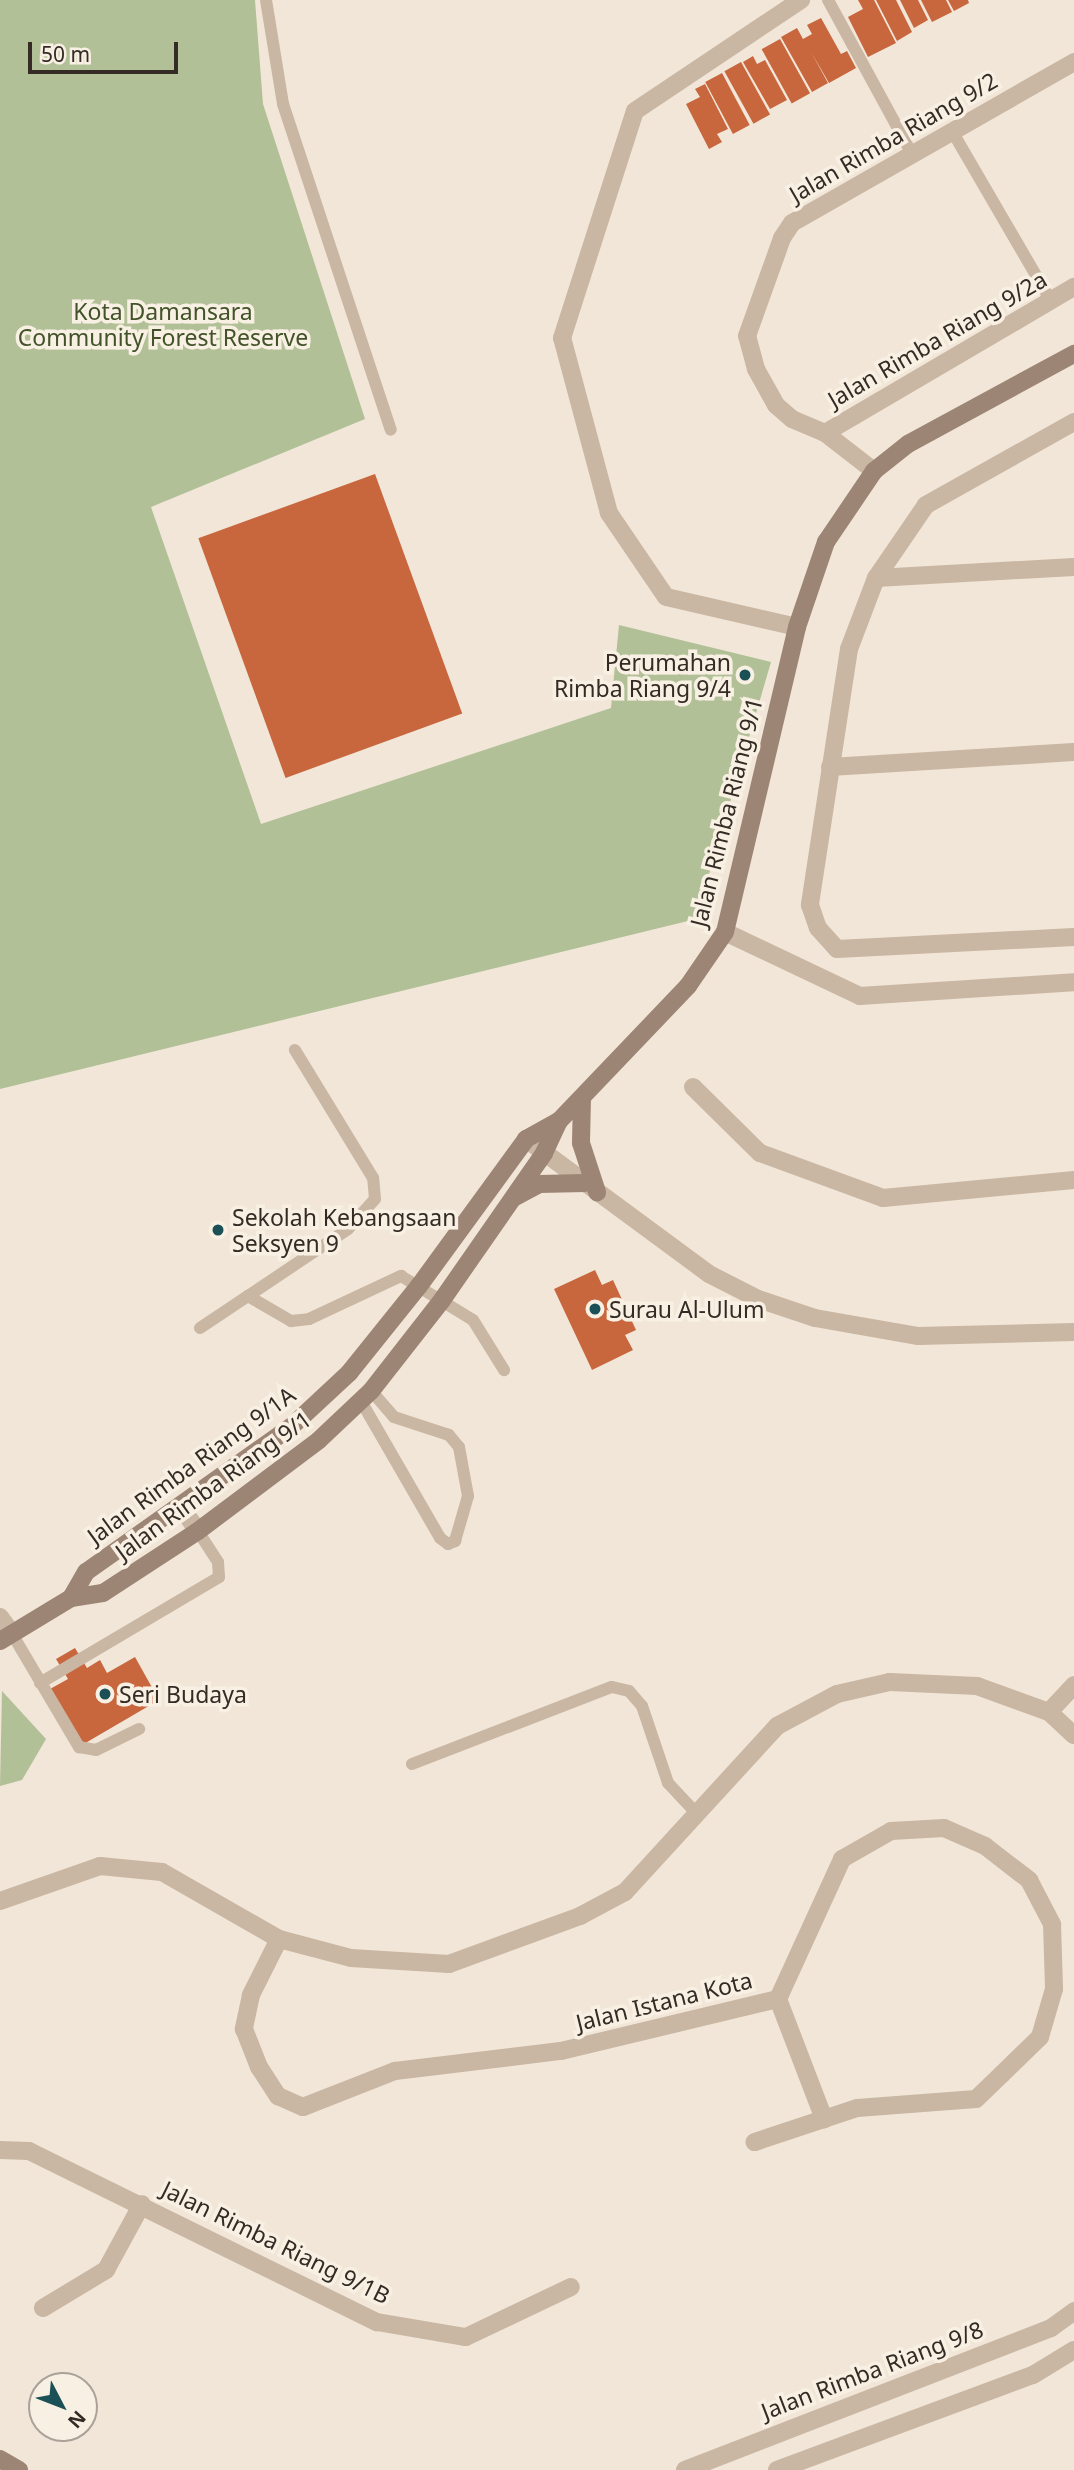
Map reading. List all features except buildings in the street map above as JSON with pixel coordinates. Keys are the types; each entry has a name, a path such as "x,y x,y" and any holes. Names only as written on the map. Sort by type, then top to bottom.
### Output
{"street":[{"path":"797,627 666,597 609,513 562,338 635,111 801,0"},
{"name":"Jalan Rimba Riang 9/2","path":"874,471 825,433 792,419 776,405 756,369 747,336 792,223 1074,62"},
{"name":"Jalan Rimba Riang 9/2a","path":"825,433 1074,287"},
{"name":"Jalan Rimba Riang 9/1","path":"5,1637 71,1598 103,1594 198,1531 320,1440 366,1396 442,1300 544,1153 559,1121 688,986 725,932 797,627 826,542 874,471 908,444 1074,354"},
{"path":"1074,422 926,505 876,578 849,649 810,905 818,928 837,948 1074,937"},
{"path":"876,578 1074,567"},
{"path":"830,766 1074,752"},
{"path":"725,932 860,996 1074,982"},
{"path":"692,1087 760,1153 883,1198 1074,1180"},
{"path":"582,1098 582,1143 591,1188"},
{"name":"Jalan Rimba Riang 9/1A","path":"71,1598 86,1572 292,1426 349,1373 419,1286 526,1139 559,1121"},
{"path":"526,1139 709,1274 758,1299 815,1318 918,1336 1074,1332"},
{"path":"512,1199 539,1184 591,1188"},
{"path":"181,1507 198,1531"},
{"path":"0,1616 5,1637"},
{"path":"0,1901 100,1866 162,1872 279,1939 351,1958 449,1964 580,1916 625,1892 777,1726 837,1694 890,1682 977,1686 1049,1712 1074,1735"},
{"path":"1049,1712 1074,1685"},
{"name":"Jalan Istana Kota","path":"279,1939 251,1995 244,2029 259,2067 278,2096 303,2107 395,2071 561,2051 778,1999 842,1858 891,1831 944,1828 985,1846 1029,1880 1052,1924 1054,1989 1040,2037 976,2099 901,2101 857,2108 755,2142"},
{"path":"778,1999 824,2119"},
{"name":"Jalan Rimba Riang 9/1B","path":"0,2150 29,2151 142,2204 377,2322 432,2335 466,2337 572,2287"},
{"path":"43,2308 106,2270 142,2204"},
{"name":"Jalan Rimba Riang 9/8","path":"685,2470 1051,2328 1074,2311"},
{"path":"777,2470 1034,2375 1074,2350"},
{"path":"0,2459 19,2470"}],"lane":[{"path":"266,0 283,104 391,430"},
{"path":"828,0 912,154"},
{"path":"953,131 1051,301"},
{"path":"200,1328 348,1229 375,1199 373,1178 295,1050"},
{"path":"248,1296 291,1321 309,1319 401,1276 473,1321 503,1370"},
{"path":"366,1396 394,1417 449,1435 459,1447 468,1496 455,1541 448,1544 440,1538 366,1396"},
{"path":"40,1683 219,1577 218,1562 198,1531"},
{"path":"5,1637 40,1683 74,1740 86,1751 139,1729"},
{"path":"412,1764 612,1687 629,1691 642,1706 668,1783 698,1815"}],"green space":[{"name":"Kota Damansara Community Forest Reserve","path":"0,0 255,0 263,104 365,419 151,507 261,824 611,708 619,625 771,662 696,919 0,1089"},
{"path":"2,1691 46,1739 22,1780 0,1786"}],"place":[{"name":"Perumahan Rimba Riang 9/4","path":"745,675"},
{"name":"Sekolah Kebangsaan Seksyen 9","path":"218,1230"},
{"name":"Surau Al-Ulum","path":"595,1309"},
{"name":"Seri Budaya","path":"105,1694"}]}
